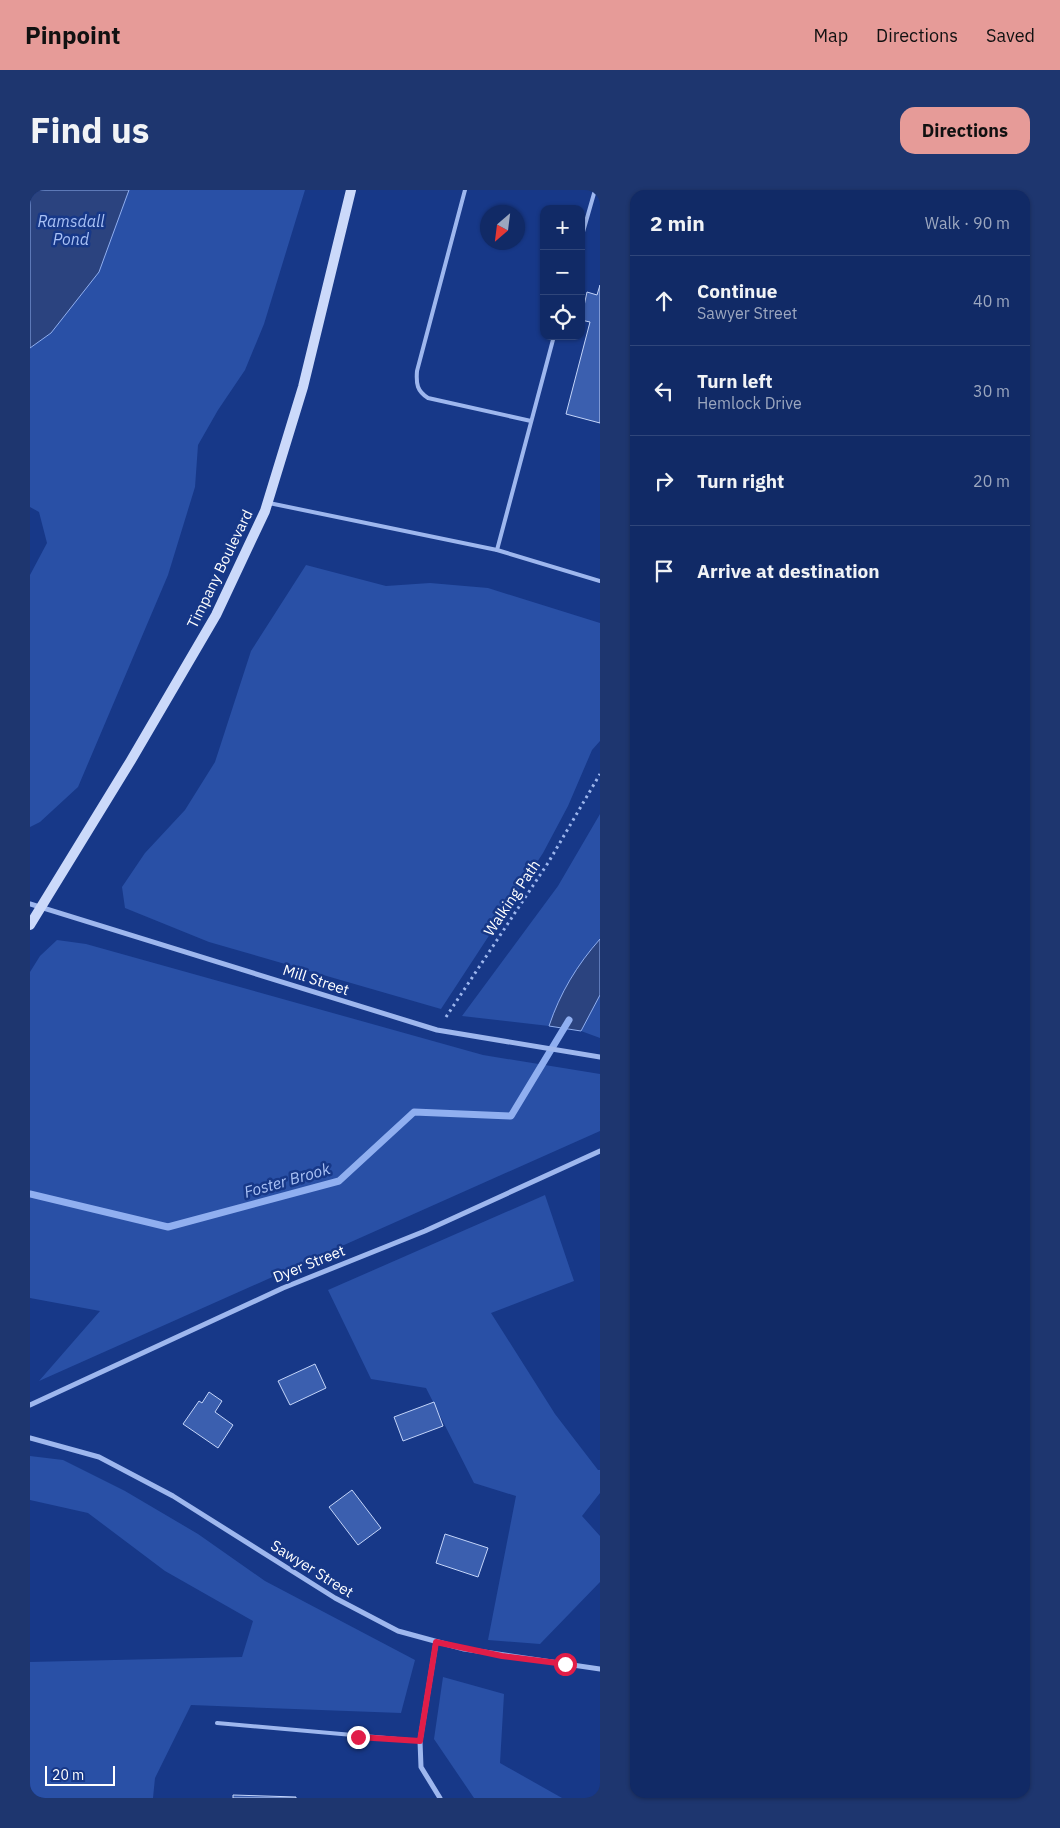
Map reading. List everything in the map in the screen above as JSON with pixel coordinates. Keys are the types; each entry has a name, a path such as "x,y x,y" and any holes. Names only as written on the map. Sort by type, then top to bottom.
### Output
{"main road":[{"name":"Timpany Boulevard","path":"30,925 135,754 216,615 268,502 303,387 351,190"}],"street":[{"name":"Mill Street","path":"30,904 437,1030 600,1057"},
{"name":"Dyer Street","path":"30,1405 282,1288 425,1231 600,1150"},
{"name":"Sawyer Street","path":"30,1438 99,1457 173,1496 364,1615 398,1631 436,1642 502,1656 600,1669"},
{"path":"436,1642 420,1741 421,1767 440,1798"}],"lane":[{"path":"465,190 418,371 417,387 428,398 531,420"},
{"path":"585,225 595,190"},
{"path":"497,550 553,340"},
{"path":"268,502 497,550 600,581"},
{"path":"218,1723 420,1741"}],"path":[{"name":"Walking Path","path":"437,1030 548,864 600,774"}],"shaded area":[{"path":"129,190 305,190 264,324 245,370 218,410 198,445 195,487 168,575 78,787 40,822 30,827 30,575 47,543 39,512 30,507 30,348 51,333 121,209"},
{"path":"306,565 386,586 430,583 488,588 600,623 600,741 592,750 568,806 543,853 441,1009 209,942 125,908 122,887 145,853 185,810 215,762 251,651"},
{"path":"600,814 600,969 549,1026 462,1016 558,886"},
{"path":"57,940 86,944 483,1055 600,1074 600,1131 39,1381 100,1311 30,1298 30,972 40,956"},
{"path":"600,995 600,1038 581,1031"},
{"path":"545,1195 574,1281 491,1313 555,1414 598,1470 600,1470 600,1493 582,1516 600,1536 600,1582 540,1644 488,1640 516,1496 474,1483 426,1388 371,1379 328,1290"},
{"path":"30,1456 63,1460 125,1491 198,1534 265,1581 415,1660 401,1713 191,1705 155,1778 153,1798 30,1798 30,1662 242,1657 253,1621 165,1571 88,1513 30,1500"},
{"path":"443,1677 504,1694 500,1763 562,1798 474,1798 434,1739"}],"water":[{"name":"Ramsdall Pond","path":"30,190 129,190 99,272 51,333 30,348"},
{"path":"600,939 600,995 581,1031 549,1026 558,1002 570,980"}],"building":[{"path":"600,285 600,423 566,414 590,322 585,321 587,292 597,295"},
{"path":"315,1364 326,1388 290,1405 278,1381"},
{"path":"209,1392 222,1401 215,1412 233,1425 218,1448 183,1424 199,1401 202,1403"},
{"path":"434,1402 443,1426 403,1441 394,1417"},
{"path":"352,1490 381,1528 358,1545 329,1507"},
{"path":"445,1534 488,1548 478,1577 436,1563"},
{"path":"233,1795 296,1797 296,1798 233,1798"}],"waterway":[{"name":"Foster Brook","path":"30,1194 168,1227 339,1181 414,1112 511,1116 569,1020"}],"route":[{"path":"358,1737 420,1741 436,1642 502,1656 565,1664"}]}
